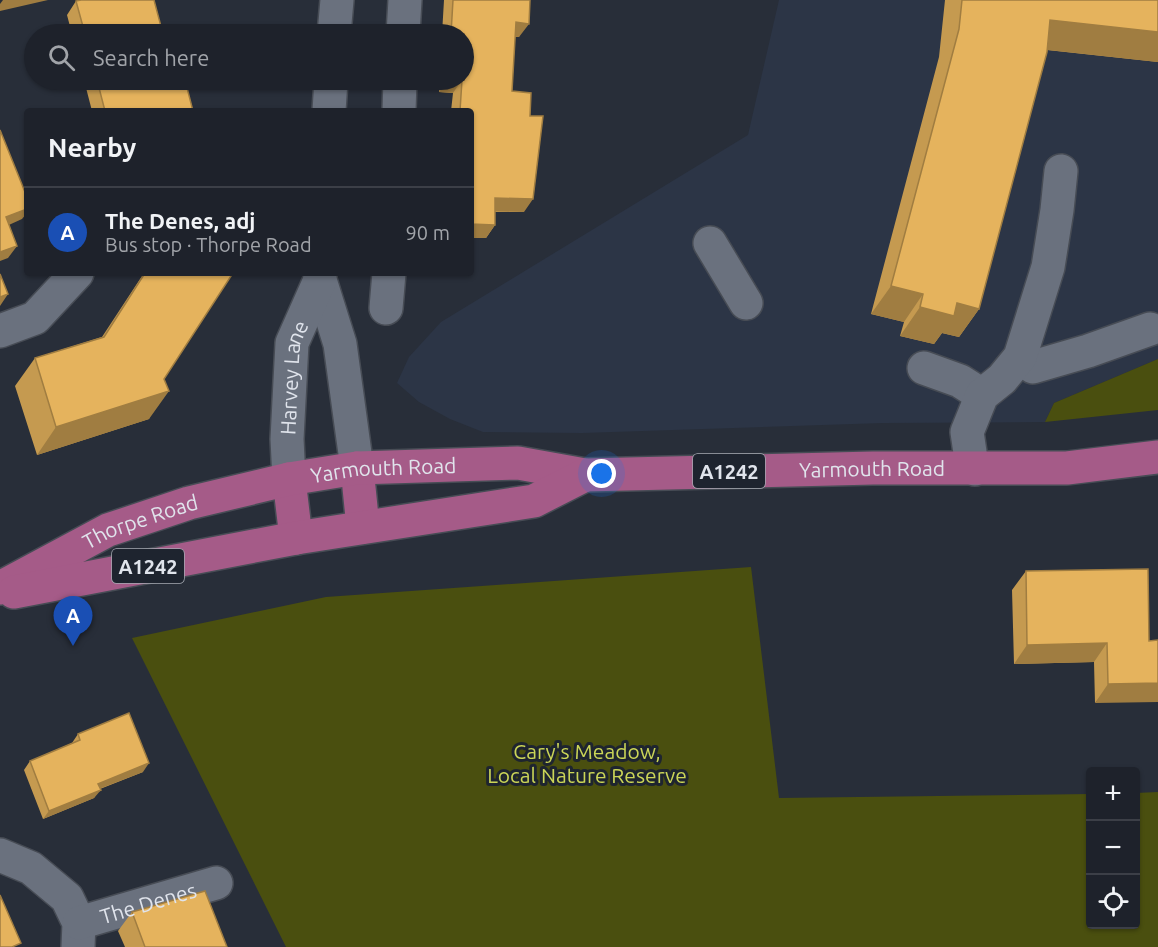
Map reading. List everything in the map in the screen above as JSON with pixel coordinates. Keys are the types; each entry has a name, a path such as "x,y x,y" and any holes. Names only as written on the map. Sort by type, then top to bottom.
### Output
{"main road":[{"name":"Yarmouth Road","path":"289,479 357,468 518,464 585,475 873,468 1067,468 1158,458"},
{"path":"357,468 363,527"},
{"name":"Yarmouth Road","path":"296,538 534,501 585,475"},
{"path":"289,479 296,538"},
{"name":"Thorpe Road","path":"0,588 108,530 189,503 289,479"},
{"name":"Thorpe Road","path":"0,594 296,538"}],"street":[{"path":"335,24 337,0"},
{"path":"404,24 405,0"},
{"path":"329,108 330,90"},
{"path":"399,108 400,90"},
{"path":"975,469 972,466 967,432 982,394 1002,379 1020,357 1048,267 1058,210 1061,171"},
{"path":"710,243 746,303"},
{"path":"0,331 35,318 74,276"},
{"path":"386,308 389,276"},
{"name":"Harvey Lane","path":"320,277 340,344 357,468"},
{"name":"Harvey Lane","path":"289,479 287,439 292,343 320,277"},
{"path":"1020,357 1033,367 1150,329"},
{"path":"924,368 960,381 982,394"},
{"name":"The Denes","path":"0,855 31,868 67,898 79,935 216,883"}],"shaded area":[{"path":"779,0 1158,0 1158,359 1054,403 1045,422 883,423 582,433 483,432 450,419 419,402 397,383 409,357 441,322 748,135"}],"green space":[{"path":"1158,359 1158,410 1045,422 1054,403"},
{"name":"Cary's Meadow, Local Nature Reserve","path":"751,567 779,798 1086,794 1086,929 1140,929 1140,793 1158,792 1158,947 286,947 132,638 326,597"}],"building":[{"path":"154,0 160,24 82,24 76,1"},
{"path":"453,0 530,0 529,24 516,22 512,91 531,93 530,116 543,116 533,199 495,198 495,225 474,224 474,108 460,108 461,90 474,90 474,24 452,24"},
{"path":"962,0 1158,0 1158,32 1050,20 1047,52 979,309 957,303 954,316 920,307 923,294 891,286 959,29"},
{"path":"100,90 188,90 192,108 104,108"},
{"path":"0,130 24,190 24,210 6,217 17,246 0,252"},
{"path":"0,274 8,294 0,297"},
{"path":"143,276 231,276 164,379 169,391 56,427 35,358 104,337"},
{"path":"1148,569 1149,641 1158,640 1158,683 1108,684 1107,643 1027,645 1026,571"},
{"path":"129,713 149,763 98,784 101,790 49,811 30,761 80,740 78,734"},
{"path":"205,891 227,947 145,947 132,912"},
{"path":"0,895 21,943 12,947 0,947"}],"place":[{"name":"The Denes, adj","path":"73,646"}]}
